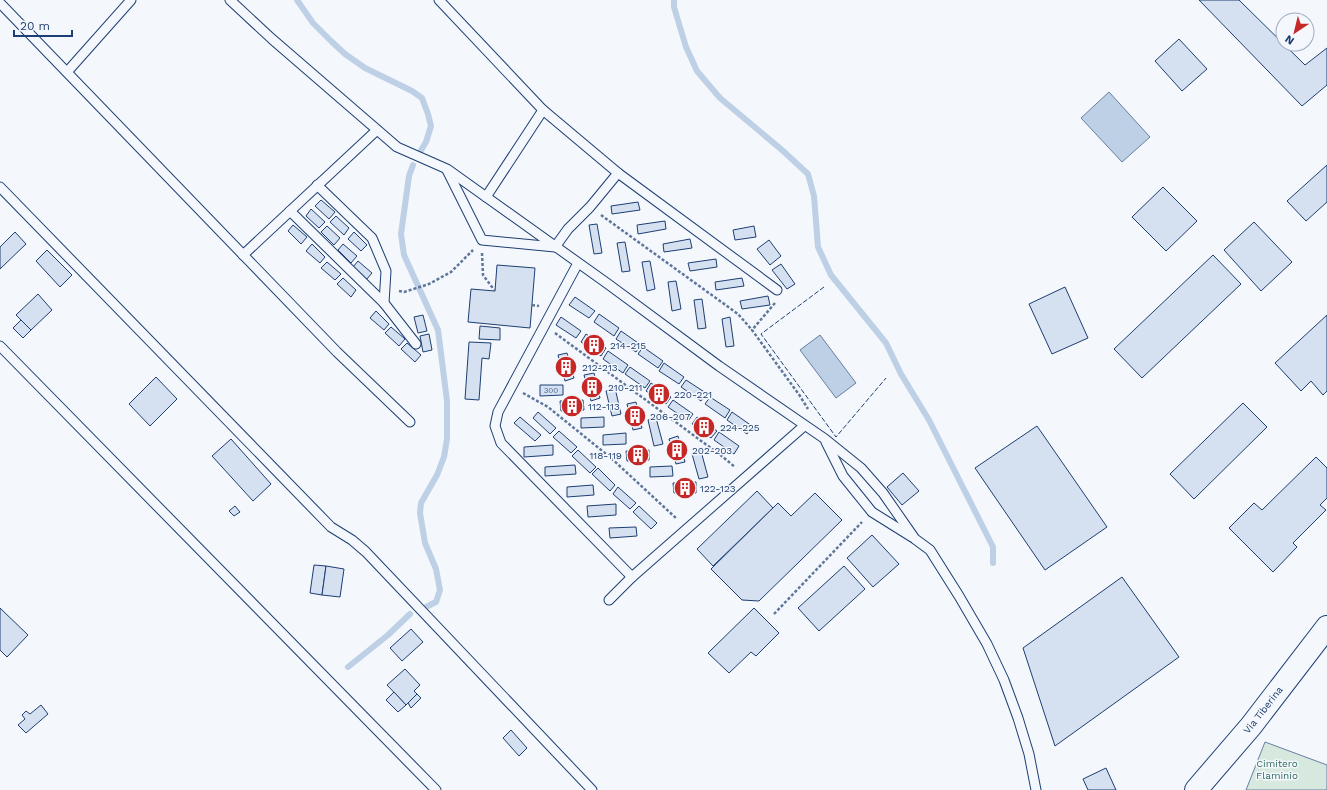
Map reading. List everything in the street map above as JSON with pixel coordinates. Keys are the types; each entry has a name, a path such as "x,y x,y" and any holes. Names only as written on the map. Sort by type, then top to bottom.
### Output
{"main road":[{"name":"Via Tiberina","path":"1196,790 1251,726 1327,627"}],"lane":[{"path":"67,72 131,0"},
{"path":"230,0 272,39 397,147 447,169 719,366 804,426 825,439 861,468 883,493 915,539"},
{"path":"439,0 544,110 618,173 777,290"},
{"path":"0,3 337,352 410,422"},
{"path":"486,197 544,110"},
{"path":"243,255 377,130"},
{"path":"447,169 482,240 555,247"},
{"path":"555,247 568,229 590,207 618,173"},
{"path":"317,186 372,238 386,271 384,303"},
{"path":"0,187 330,527 352,540 366,552 592,790"},
{"path":"290,211 384,303 416,344"},
{"path":"578,263 498,412 495,426 501,443 632,578"},
{"path":"0,346 436,790"},
{"path":"609,600 687,528 804,426"},
{"path":"825,439 843,476 872,512 930,550 960,596 987,644 1004,680 1029,754 1036,790"}],"path":[{"path":"590,207 738,314 752,330 800,396 825,439"},
{"path":"404,292 429,284 451,272 482,240"},
{"path":"482,240 483,275 495,291"},
{"path":"752,330 774,304 777,290"},
{"path":"545,325 724,457 746,477"},
{"path":"512,387 548,407 611,458 687,528"},
{"path":"774,614 872,512"}],"green space":[{"name":"Cimitero Flaminio","path":"1265,742 1327,765 1327,790 1246,790"}],"water":[{"path":"1109,92 1150,137 1122,162 1081,118"},
{"path":"820,335 856,383 836,398 800,350"}],"building":[{"path":"1199,0 1239,0 1275,35 1275,52 1292,52 1305,65 1327,48 1327,85 1302,106"},
{"path":"1179,39 1207,69 1182,91 1155,61"},
{"path":"1327,165 1327,202 1306,221 1287,201"},
{"path":"1163,187 1197,221 1166,251 1132,217"},
{"path":"321,200 335,212 329,219 315,206"},
{"path":"638,202 640,210 612,214 611,206"},
{"path":"311,209 325,222 319,228 306,216"},
{"path":"336,216 349,228 344,235 330,222"},
{"path":"665,221 666,229 638,234 637,225"},
{"path":"1254,222 1292,262 1261,291 1224,250"},
{"path":"597,224 602,253 594,254 589,225"},
{"path":"293,225 307,237 301,244 288,231"},
{"path":"327,226 340,238 334,245 321,232"},
{"path":"754,226 756,237 735,240 733,230"},
{"path":"15,232 26,244 0,269 0,247"},
{"path":"354,232 367,245 361,251 348,239"},
{"path":"690,239 692,248 664,252 663,244"},
{"path":"769,240 781,256 770,265 757,249"},
{"path":"625,242 630,271 622,272 617,243"},
{"path":"312,244 325,257 320,263 306,251"},
{"path":"343,244 357,256 351,263 338,250"},
{"path":"47,250 72,275 60,287 36,261"},
{"path":"1213,255 1241,284 1142,378 1114,349"},
{"path":"716,259 717,267 690,271 688,263"},
{"path":"358,261 372,273 366,280 353,267"},
{"path":"650,261 655,289 647,291 642,262"},
{"path":"327,262 341,274 335,280 321,268"},
{"path":"781,264 795,284 787,289 772,270"},
{"path":"497,265 535,268 530,328 468,322 471,289 495,291"},
{"path":"343,278 356,290 351,297 337,284"},
{"path":"742,278 744,286 716,290 715,282"},
{"path":"676,281 681,309 672,311 668,282"},
{"path":"1065,287 1088,338 1052,354 1029,304"},
{"path":"38,294 52,310 31,330 16,315"},
{"path":"768,296 770,305 742,309 740,301"},
{"path":"575,297 595,311 589,318 569,305"},
{"path":"702,299 706,328 698,329 694,300"},
{"path":"376,311 389,324 384,330 370,318"},
{"path":"599,314 619,328 614,336 594,322"},
{"path":"423,315 427,331 418,333 414,317"},
{"path":"1327,315 1327,391 1323,395 1311,381 1301,391 1275,363"},
{"path":"561,317 581,331 576,338 556,325"},
{"path":"730,317 734,346 726,347 722,319"},
{"path":"21,320 31,330 23,338 13,328"},
{"path":"480,326 500,328 500,340 479,339"},
{"path":"391,327 405,339 399,346 385,333"},
{"path":"621,331 641,345 636,352 616,339"},
{"path":"429,334 432,350 423,352 420,336"},
{"name":"214-215","path":"586,334 606,348 601,356 581,342"},
{"path":"469,342 491,343 489,359 482,358 479,400 465,399"},
{"path":"407,343 421,355 415,362 401,349"},
{"path":"643,347 663,361 658,368 638,354"},
{"path":"608,351 628,365 623,373 603,359"},
{"name":"212-213","path":"567,353 574,378 565,381 558,355"},
{"path":"664,363 684,377 679,384 659,371"},
{"path":"630,367 650,381 645,388 625,374"},
{"name":"210-211","path":"594,373 600,398 591,401 584,375"},
{"path":"156,377 177,399 150,426 129,404"},
{"path":"686,380 706,393 701,401 681,387"},
{"name":"220-221","path":"651,383 671,397 666,404 646,391"},
{"path":"540,385 563,385 563,395 540,396"},
{"path":"615,388 621,414 612,416 606,391"},
{"path":"710,397 730,410 725,418 705,404"},
{"name":"112-113","path":"583,400 584,410 561,411 560,401"},
{"path":"673,400 693,414 688,421 668,407"},
{"name":"206-207","path":"636,402 642,428 633,430 627,404"},
{"path":"1243,403 1267,427 1194,499 1170,474"},
{"path":"538,412 556,428 550,434 533,418"},
{"path":"732,412 752,426 747,434 727,420"},
{"path":"520,417 541,435 535,441 514,423"},
{"path":"604,417 604,427 581,428 581,418"},
{"name":"224-225","path":"697,417 717,431 711,438 692,424"},
{"path":"656,418 663,444 654,446 648,420"},
{"path":"1037,426 1107,527 1045,570 975,468"},
{"path":"559,431 577,447 571,453 553,437"},
{"path":"719,432 739,446 734,454 714,440"},
{"path":"626,433 626,444 603,445 603,435"},
{"name":"202-203","path":"678,436 685,462 676,464 669,439"},
{"path":"231,439 271,484 253,501 212,456"},
{"path":"553,445 553,455 524,457 524,447"},
{"path":"578,450 596,467 590,473 572,456"},
{"name":"118-119","path":"649,450 649,460 627,461 626,451"},
{"path":"701,451 708,477 699,479 692,454"},
{"path":"1316,457 1327,468 1327,498 1320,505 1326,510 1293,543 1297,547 1273,572 1229,528 1254,503 1262,510"},
{"path":"575,465 576,474 545,476 545,467"},
{"path":"672,466 673,476 650,477 650,467"},
{"path":"598,468 615,485 610,491 592,474"},
{"path":"903,473 919,491 902,505 887,487"},
{"name":"122-123","path":"696,482 696,493 674,493 673,483"},
{"path":"593,485 594,495 567,497 567,487"},
{"path":"618,487 636,503 630,509 613,494"},
{"path":"757,491 773,508 713,566 697,549"},
{"path":"815,493 842,520 759,601 742,600 711,569 778,503 791,516"},
{"path":"616,504 616,515 588,517 587,506"},
{"path":"235,506 240,512 234,516 229,511"},
{"path":"639,506 657,523 651,529 633,512"},
{"path":"636,527 637,536 610,538 609,528"},
{"path":"872,535 899,564 873,587 847,558"},
{"path":"314,565 326,566 322,595 310,593"},
{"path":"326,566 344,569 340,597 322,595"},
{"path":"844,566 865,589 819,631 798,608"},
{"path":"1122,577 1179,657 1055,746 1023,648"},
{"path":"0,608 28,635 7,657 0,650"},
{"path":"754,608 779,633 756,656 751,652 729,673 708,653"},
{"path":"411,629 423,642 402,661 390,648"},
{"path":"405,669 420,685 414,691 417,694 406,705 387,685"},
{"path":"394,692 406,705 398,712 386,700"},
{"path":"417,694 421,698 411,708 408,703"},
{"path":"41,705 48,714 26,733 18,725 25,719 22,715 26,711 30,714"},
{"path":"511,730 527,748 519,756 503,738"},
{"path":"1106,768 1116,790 1088,790 1083,779"}],"waterway":[{"path":"297,0 313,23 345,54 365,68 412,91 422,98 431,126 426,142 420,152"},
{"path":"674,0 674,7 686,47 697,71 720,98 808,174 814,196 818,247 831,275 886,343 901,374 929,420 993,547 993,563"},
{"path":"413,165 409,176 401,234 404,255 438,330 447,401 447,439 444,457 437,475 421,503 420,513 425,543 436,569 440,590 436,602 424,608"},
{"path":"348,667 388,635 410,614"}],"fence":[{"path":"824,287 761,334 836,437 886,378"}],"place":[{"name":"214-215","path":"594,345"},
{"name":"212-213","path":"566,367"},
{"name":"210-211","path":"592,387"},
{"name":"220-221","path":"659,394"},
{"name":"112-113","path":"572,406"},
{"name":"206-207","path":"635,416"},
{"name":"224-225","path":"704,427"},
{"name":"202-203","path":"677,450"},
{"name":"118-119","path":"638,455"},
{"name":"122-123","path":"685,488"}]}
